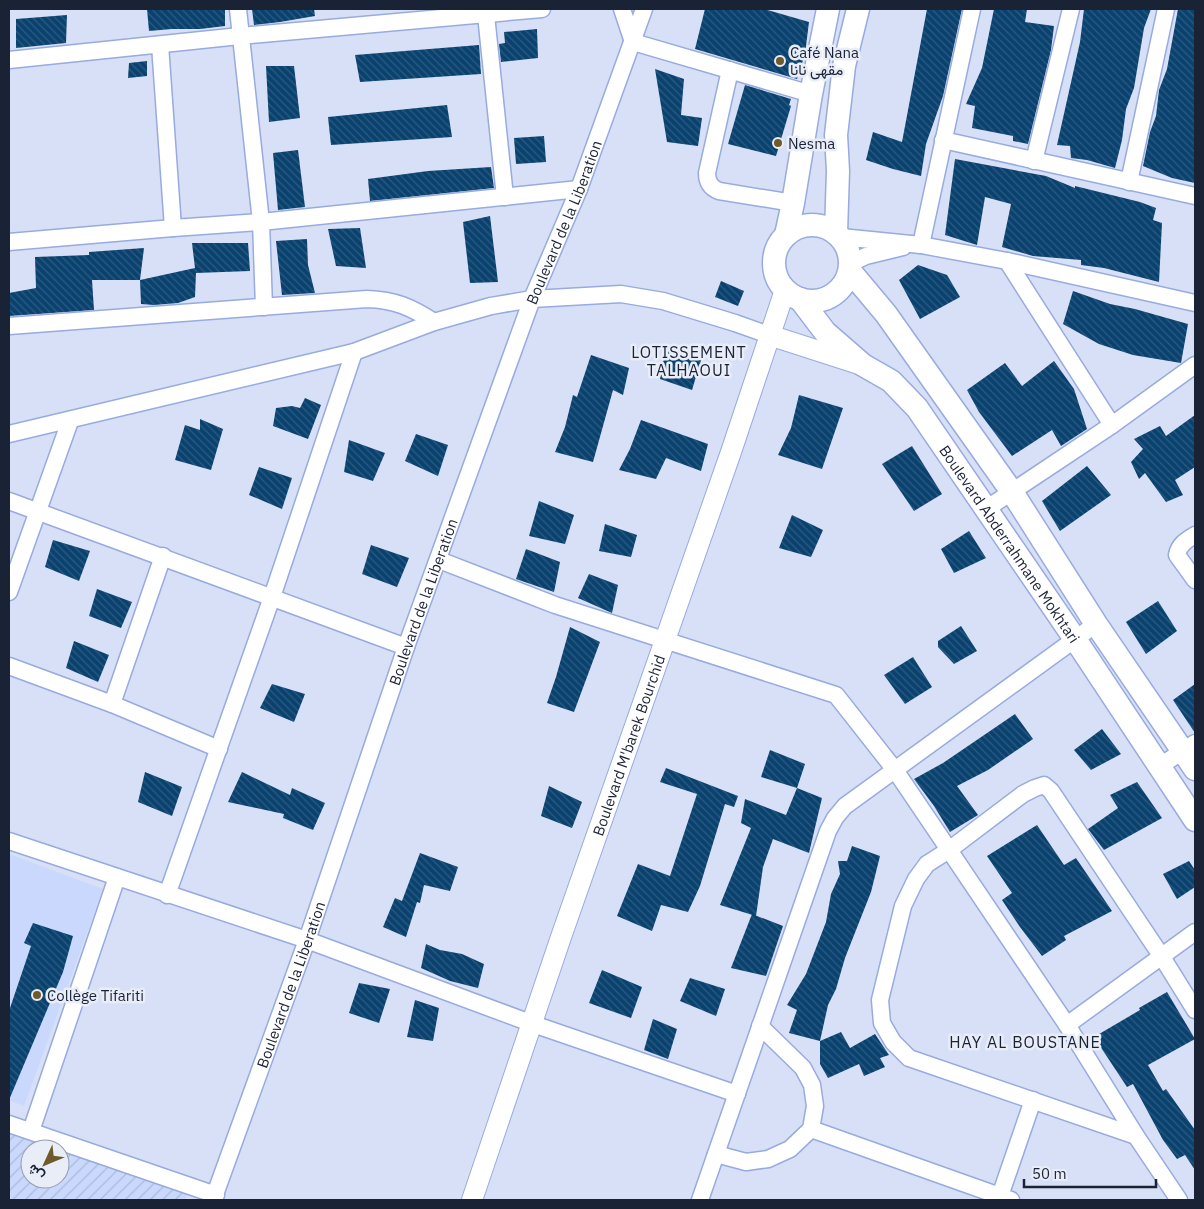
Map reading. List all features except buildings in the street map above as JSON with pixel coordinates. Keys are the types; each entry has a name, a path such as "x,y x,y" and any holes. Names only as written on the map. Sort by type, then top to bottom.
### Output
{"main road":[{"path":"786,235 828,9"},
{"path":"838,235 836,135 844,66 858,9"},
{"path":"817,61 844,66"},
{"path":"793,294 811,301 822,300 840,289 846,280 850,267 848,249 838,235 827,227 816,224 805,225 795,228 786,235 779,243 775,252 775,272 793,294 825,332 863,365"},
{"name":"Boulevard Abderrahmane Mokhtari","path":"850,267 886,314 1012,492 1096,624 1191,754"},
{"name":"Boulevard Abderrahmane Mokhtari","path":"863,365 891,381 917,408 1195,820"}],"street":[{"path":"238,9 261,222 264,307"},
{"path":"9,60 240,36 542,9"},
{"path":"622,9 633,42 811,94"},
{"name":"Boulevard de la Liberation","path":"214,1197 307,940 406,647 532,299 579,189 644,9"},
{"path":"918,245 972,9"},
{"path":"1034,161 1071,9"},
{"path":"1129,182 1166,9"},
{"path":"486,15 505,197"},
{"path":"160,45 173,228"},
{"path":"730,70 707,173 708,182 719,191 793,203"},
{"path":"943,140 1195,196"},
{"path":"9,242 261,222 579,189"},
{"path":"838,235 918,245 1007,262 1195,303"},
{"path":"850,267 866,256 918,245"},
{"path":"1007,262 1112,425"},
{"path":"9,434 354,352 434,322 491,306 532,299 621,294 663,301 734,322 769,336"},
{"name":"Boulevard M'barek Bourchid","path":"472,1200 561,937 731,452 769,336 793,294"},
{"path":"9,326 367,299 386,300 406,306 434,322"},
{"name":"Boulevard Abderrahmane Mokhtari","path":"769,336 863,365"},
{"path":"166,895 272,597 354,352"},
{"path":"986,509 1112,425 1195,365"},
{"path":"9,592 70,420"},
{"path":"9,501 163,556 406,647"},
{"path":"1195,535 1183,542 1178,549 1182,562 1195,580"},
{"path":"112,704 163,556"},
{"path":"439,560 555,605 836,694 895,770 1068,1025 1136,1136 1179,1200"},
{"path":"700,1200 828,831 835,818 845,806 1096,624"},
{"path":"9,666 112,704 219,749"},
{"path":"1160,766 1191,754"},
{"path":"1136,1136 909,1058 893,1042 882,1023 880,1000 903,906 916,878 927,864 949,850 1023,794 1044,785 1051,791 1162,957 1195,1010"},
{"path":"9,841 166,895 307,940 532,1024 737,1094"},
{"path":"31,1131 117,877"},
{"path":"1068,1025 1195,932"},
{"path":"716,1154 746,1162 768,1159 790,1149 811,1129 815,1106 812,1085 803,1068 760,1026"},
{"path":"811,1129 1005,1198 1033,1100"},
{"path":"9,1124 214,1197"}],"shaded area":[{"name":"Collège Tifariti","path":"9,854 103,889 24,1106 9,1100"},
{"path":"9,1125 48,1139 20,1139 20,1189 70,1189 70,1147 189,1189 185,1200 9,1200"}],"place":[{"name":"Café Nana مقهى نانا","path":"780,61"},
{"name":"Nesma","path":"778,143"},
{"name":"Collège Tifariti","path":"37,995"}],"district":[{"name":"LOTISSEMENT TALHAOUI","path":"689,361"},
{"name":"HAY AL BOUSTANE","path":"1025,1042"}]}
